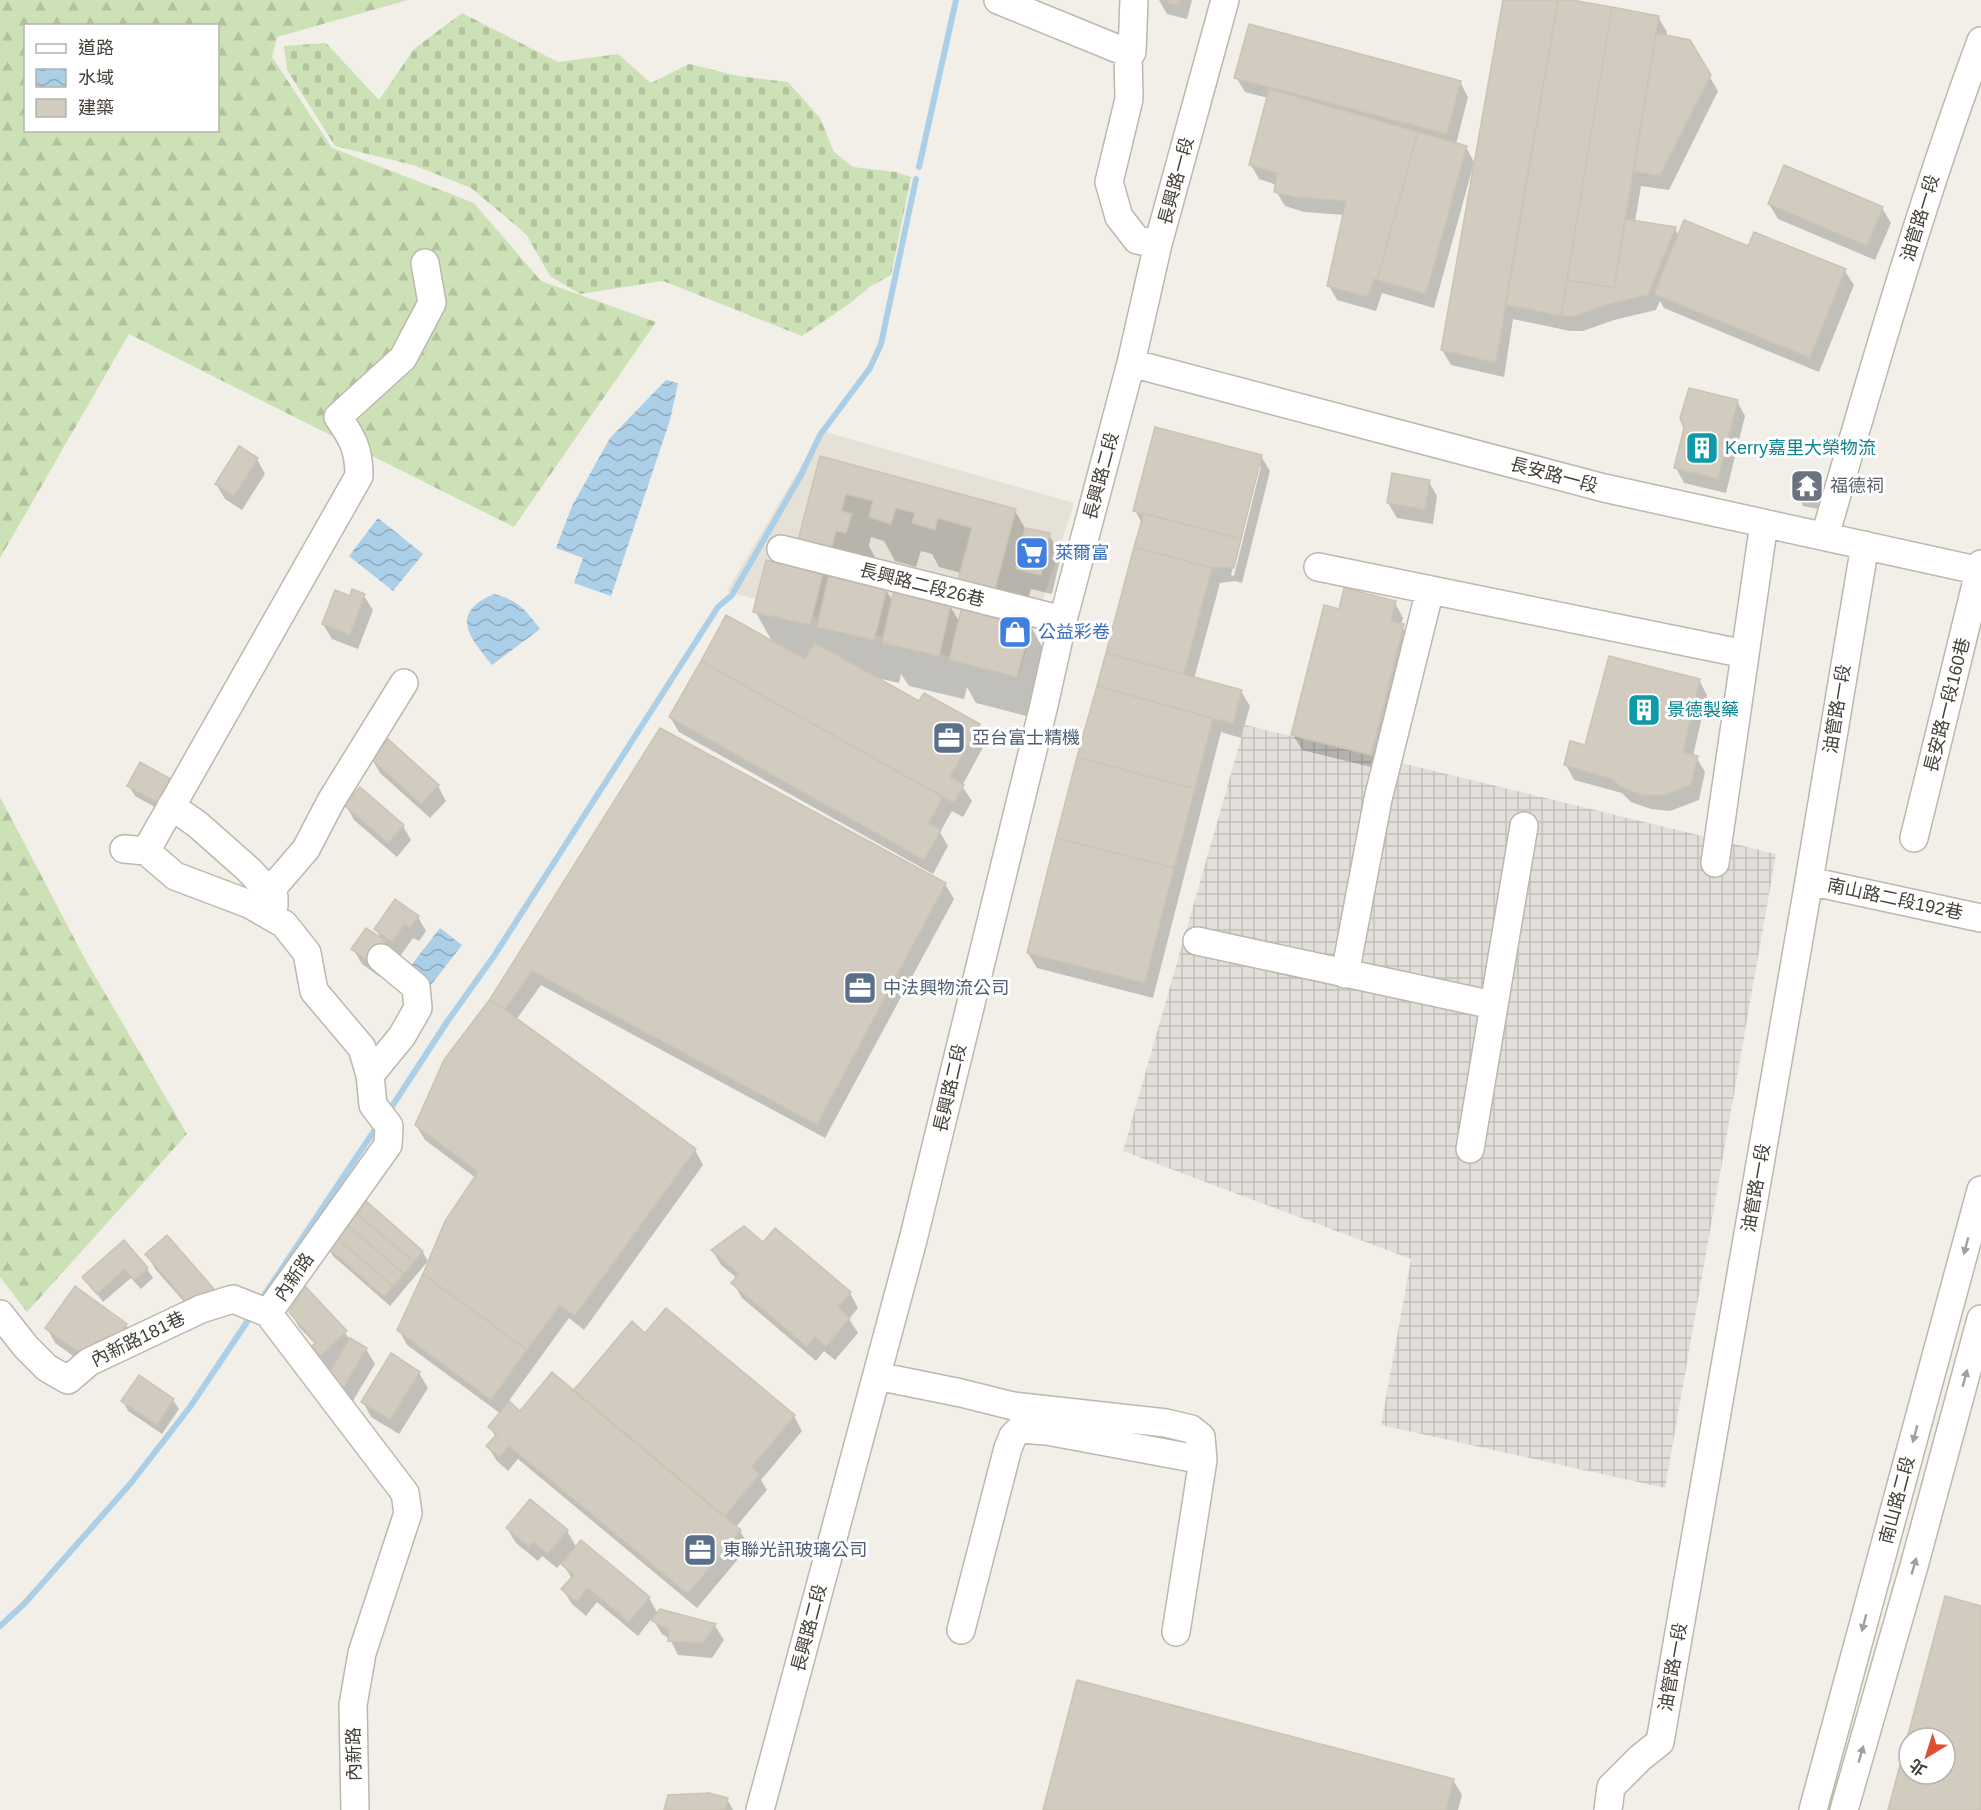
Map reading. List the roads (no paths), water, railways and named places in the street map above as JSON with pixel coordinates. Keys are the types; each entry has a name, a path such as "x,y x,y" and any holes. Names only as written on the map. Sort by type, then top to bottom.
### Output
{"street":[{"path":"998,0 1128,53"},
{"path":"1128,53 1132,52 1134,0"},
{"name":"長興路一段","path":"1131,363 1158,244 1225,0"},
{"name":"油管路一段","path":"1825,536 1918,224 1955,110 1981,41"},
{"path":"1128,53 1130,99 1109,182 1119,217 1137,240 1158,244"},
{"path":"275,919 274,897 249,870 197,824 171,806 359,476 359,457 350,435 338,417 403,358 432,303 425,263"},
{"name":"長安路一段","path":"1131,363 1604,488 1980,569"},
{"name":"長興路二段","path":"760,1810 913,1240 1063,620 1131,363"},
{"path":"1715,863 1764,523"},
{"name":"油管路一段","path":"1608,1810 1611,1788 1640,1758 1660,1743 1865,545"},
{"name":"長興路二段26巷","path":"781,549 1063,620"},
{"path":"1318,567 1745,654"},
{"name":"長安路一段160巷","path":"1914,838 1980,569"},
{"path":"1345,974 1378,799 1430,590"},
{"path":"269,892 306,849 331,801 404,682"},
{"name":"內新路","path":"171,806 135,850 175,876 249,904 284,924 307,952 314,991 362,1048 370,1075 374,1105 389,1126 388,1145 268,1313 405,1493 408,1512 362,1653 353,1705 355,1810"},
{"path":"1470,1149 1524,826"},
{"name":"南山路二段192巷","path":"1809,881 1981,918"},
{"path":"1197,941 1493,1005"},
{"path":"370,1075 402,1036 418,1008 416,987 381,958"},
{"name":"南山路二段","path":"1813,1810 1981,1190"},
{"name":"內新路181巷","path":"0,1314 26,1347 47,1368 68,1380 89,1362 201,1309 233,1299 268,1313"},
{"name":"南山路二段","path":"1844,1810 1914,1566 1981,1319"},
{"path":"877,1376 1013,1406 1166,1423 1191,1429 1201,1437 1203,1460 1176,1632"},
{"path":"962,1630 1008,1448 1013,1436 1020,1429 1047,1431 1203,1460"}],"water":[{"path":"666,380 678,383 670,420 611,596 574,583 583,558 556,548 572,506 610,438"},
{"path":"378,518 423,554 393,591 349,556"},
{"path":"494,594 509,599 521,607 540,629 492,665 471,635 468,617 471,609 480,601"},
{"path":"440,928 462,945 431,985 409,968"}],"waterway":[{"path":"919,167 956,0"},
{"path":"389,1111 447,1022 494,956 718,607 732,595 801,475 820,435 870,368 881,344 916,179"},
{"path":"265,1294 378,1125"},
{"path":"0,1626 25,1603 131,1483 190,1407 253,1313"}],"place":[{"name":"Kerry嘉里大榮物流","path":"1702,448"},
{"name":"福德祠","path":"1807,486"},
{"name":"萊爾富","path":"1032,553"},
{"name":"公益彩卷","path":"1015,632"},
{"name":"景德製藥","path":"1644,710"},
{"name":"亞台富士精機","path":"949,738"},
{"name":"中法興物流公司","path":"860,988"},
{"name":"東聯光訊玻璃公司","path":"700,1550"}]}
